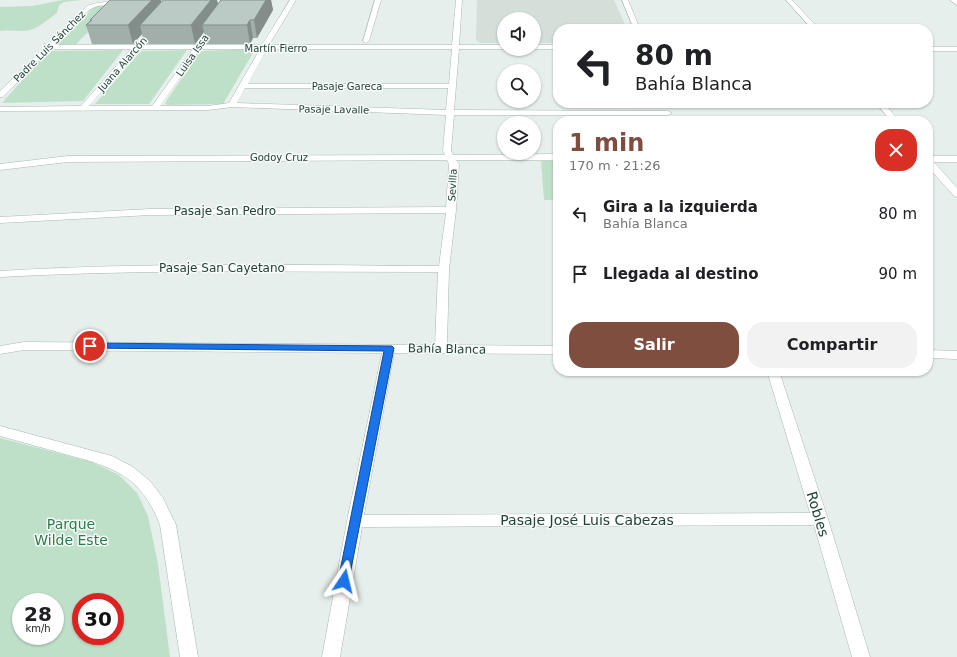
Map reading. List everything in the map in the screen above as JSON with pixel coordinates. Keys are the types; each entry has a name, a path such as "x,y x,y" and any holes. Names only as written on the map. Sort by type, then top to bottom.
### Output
{"street":[{"path":"232,105 293,0"},
{"path":"366,41 378,0"},
{"name":"Sevilla","path":"441,348 444,269 451,210 454,164 448,157 447,151 459,0"},
{"path":"625,0 635,24"},
{"path":"789,0 811,24"},
{"path":"953,0 957,3"},
{"name":"Padre Luis Sánchez","path":"0,95 90,7 102,3 121,3"},
{"path":"116,9 121,3 129,3"},
{"name":"Luisa Issa","path":"155,107 220,16"},
{"name":"Juana Alarcón","path":"84,107 146,36"},
{"name":"Martín Fierro","path":"48,47 82,45 136,48 497,48"},
{"path":"541,48 553,48"},
{"path":"933,49 957,49"},
{"name":"Pasaje Gareca","path":"244,86 451,86"},
{"name":"Pasaje Lavalle","path":"0,109 84,107 208,108 232,105 626,116"},
{"path":"884,108 891,116"},
{"name":"Godoy Cruz","path":"0,166 72,159 553,157"},
{"path":"933,160 957,159"},
{"path":"933,166 957,194"},
{"name":"Pasaje San Pedro","path":"0,220 150,212 451,210"},
{"name":"Pasaje San Cayetano","path":"0,274 69,270 212,268 444,269"},
{"name":"Bahía Blanca","path":"0,350 24,346 553,350"},
{"path":"331,657 355,521 389,348"},
{"path":"933,354 957,355"},
{"name":"Robles","path":"775,376 820,519 861,657"},
{"path":"0,431 107,460 133,474 152,492 162,508 168,525 189,657"},
{"name":"Pasaje José Luis Cabezas","path":"355,521 820,519"}],"shaded area":[{"path":"477,0 614,0 625,24 553,24 553,43 541,43 541,12 497,12 497,43 480,43 476,40"}],"green space":[{"path":"63,0 81,0 64,2 59,5 57,13 41,25 28,31 0,31 0,7 32,6"},
{"path":"94,7 113,7 76,44 60,45 58,43"},
{"path":"252,49 254,51 223,104 167,105 165,103 200,51"},
{"path":"123,50 83,101 2,103 48,51"},
{"path":"187,50 149,104 95,104 141,51"},
{"path":"541,161 553,161 553,200 544,200"},
{"name":"Parque Wilde Este","path":"0,438 92,462 119,475 137,493 148,516 158,564 170,657 0,657"}],"building":[{"path":"110,0 152,0 128,25 86,25"},
{"path":"163,0 211,0 191,25 140,25"},
{"path":"221,0 266,0 254,20 250,20 247,25 202,25"}],"route":[{"path":"90,346 389,348 344,581"}]}
